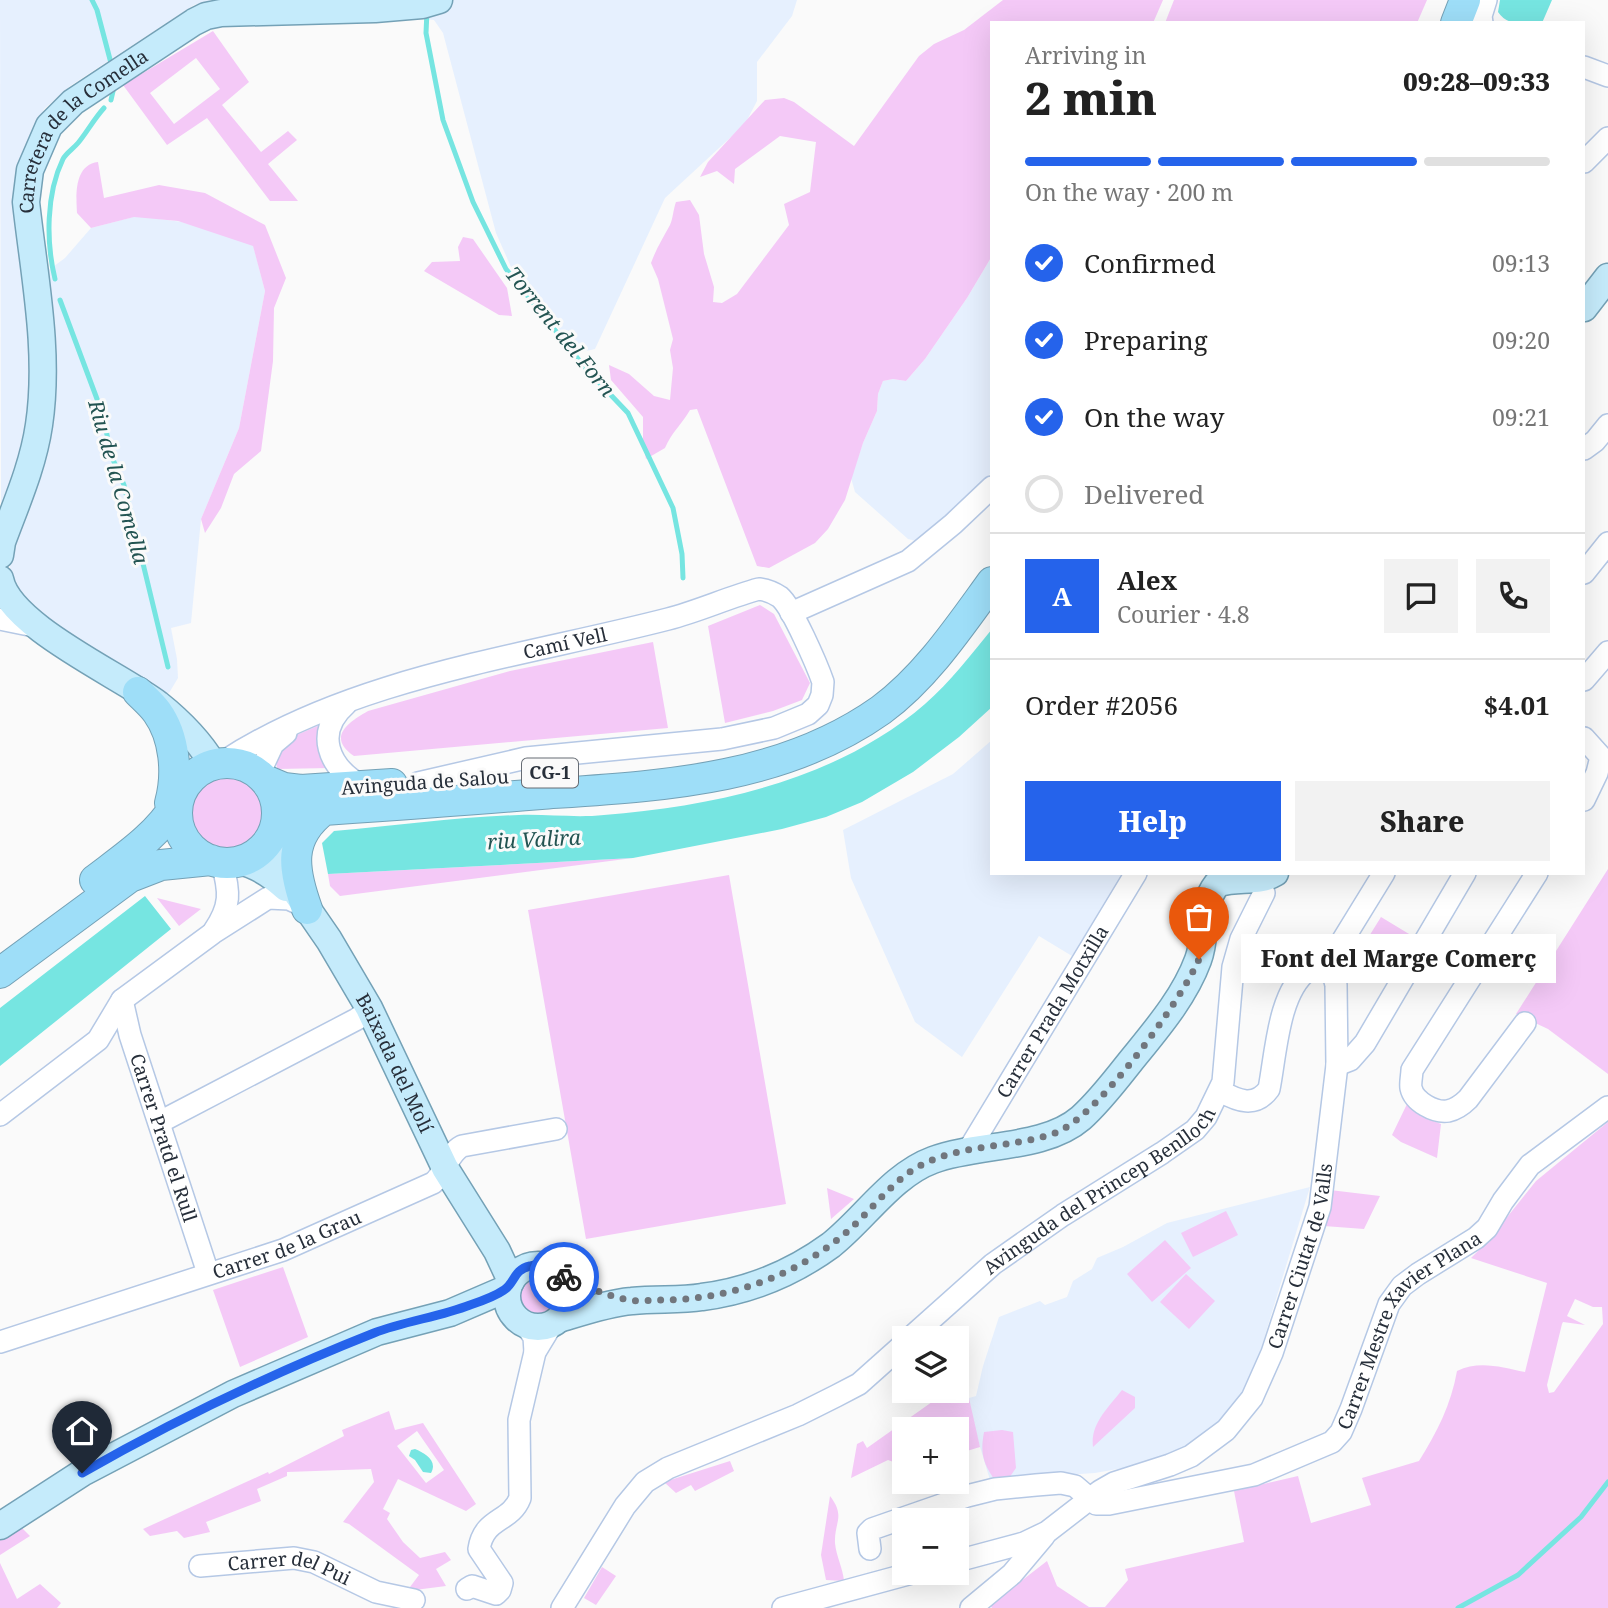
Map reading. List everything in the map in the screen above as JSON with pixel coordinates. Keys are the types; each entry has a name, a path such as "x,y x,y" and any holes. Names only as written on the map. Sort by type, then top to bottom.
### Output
{"highway":[{"path":"1457,21 1465,0"},
{"name":"Avinguda de Salou","path":"324,810 653,786 749,771 835,737 883,708 943,648 990,585"},
{"path":"138,692 157,712 170,743 174,761 171,799 166,816 152,836"},
{"name":"Avinguda de Salou","path":"262,777 284,788 301,790 418,783 726,760 797,749 835,737"},
{"path":"0,952 152,836 165,822 196,773 218,763"},
{"name":"CG-1","path":"218,763 245,765 262,777"},
{"path":"0,973 130,877 161,865 224,862 259,851 274,831 276,801 262,777"},
{"path":"180,795 177,822 184,840 194,851 224,862"},
{"path":"307,909 296,868 296,849 311,820 324,810"},
{"name":"CG-1","path":"274,831 324,810"}],"main road":[{"name":"Carretera de la Comella","path":"1,545 33,454 39,425 43,387 41,340 26,202 30,170 49,126 73,102 206,16 221,13 432,3"},
{"path":"1585,307 1608,277"},
{"path":"0,579 10,601 39,627 158,704 218,763"},
{"path":"170,715 185,751 187,763 180,795"},
{"name":"Baixada del Molí","path":"274,831 278,866 344,965 369,1010 445,1168 501,1258 509,1285"},
{"name":"Baixada del Molí","path":"224,862 250,863 267,871 307,909"},
{"name":"Baixada del Molí","path":"555,1321 630,1301 702,1297 763,1283 831,1245 915,1168 933,1160 1056,1133 1069,1127 1082,1116 1161,1023 1191,976 1202,946 1205,905 1217,884 1225,881 1265,880"},
{"name":"Baixada del Molí","path":"480,1222 506,1243 553,1271 588,1289 630,1301"},
{"path":"0,1526 90,1468 233,1394 377,1332 450,1313 474,1311 538,1327 555,1321 569,1301 567,1286 553,1271 525,1268 509,1285 450,1313"},
{"path":"509,1285 508,1303 521,1322"}],"street":[{"path":"1482,21 1486,0"},
{"path":"1585,67 1608,76"},
{"path":"1585,161 1608,138"},
{"path":"1585,448 1608,425"},
{"path":"418,783 526,758 722,739 793,722 818,705 823,682 786,606 908,561 990,489"},
{"path":"1585,572 1608,543"},
{"name":"Camí Vell","path":"218,763 304,719 454,668 671,619 759,589 767,590 786,606"},
{"path":"0,619 39,627"},
{"path":"1585,679 1608,652"},
{"path":"346,704 331,720 328,746 334,761 344,774 362,786"},
{"name":"Camí Vell","path":"262,777 272,744 304,719"},
{"path":"1585,739 1605,754 1585,798"},
{"path":"213,933 228,906 224,862"},
{"name":"Carrer Prada Motxilla","path":"968,1151 1135,875"},
{"path":"1220,1091 1243,1102 1263,1097 1269,1089 1283,1018 1293,985 1308,970 1325,969 1383,875"},
{"path":"1337,1065 1350,1060 1365,1043 1464,875"},
{"path":"1525,1023 1468,1100 1445,1111 1417,1100 1411,1088 1412,1070 1536,875"},
{"name":"Avinguda del Princep Benlloch","path":"924,1326 993,1264 1063,1215 1195,1130 1206,1116 1220,1091 1226,1065 1233,967 1241,939 1265,880"},
{"path":"0,1115 97,1040 104,1033 122,1000 213,933 268,898 289,899 307,909"},
{"name":"Carrer Ciutat de Valls","path":"969,1558 1024,1543 1047,1532 1114,1483 1191,1456 1226,1430 1252,1398 1272,1353 1320,1207 1337,1065 1336,985 1334,977 1325,969"},
{"name":"Carrer Pratd el Rull","path":"122,1000 130,1035 208,1273"},
{"path":"160,1122 357,1019 369,1010"},
{"name":"Carrer Mestre Xavier Plana","path":"1089,1500 1096,1504 1109,1504 1254,1475 1332,1442 1341,1432 1351,1409 1389,1304 1402,1286 1476,1238 1487,1228 1530,1165 1608,1107"},
{"name":"Carrer de la Grau","path":"0,1342 284,1250 410,1196 433,1183 441,1177 453,1154 462,1146 556,1129"},
{"path":"467,1589 472,1586 496,1594 500,1590 502,1583 479,1549 483,1532 517,1505 520,1498 519,1420 539,1341 555,1321"},
{"path":"521,1322 534,1337 535,1352"},
{"path":"562,1608 625,1507 645,1482 668,1468 798,1415 836,1396 859,1384 892,1355"},
{"path":"870,1549 868,1533 872,1529 955,1499 986,1491 1061,1483 1075,1486 1089,1500"},
{"path":"971,1608 1012,1574 1047,1532"},
{"name":"Carrer del Pui","path":"200,1566 294,1558 322,1565 376,1592 414,1600"},
{"path":"783,1608 892,1578"}],"shaded area":[{"path":"0,0 212,0 194,5 70,86 44,109 23,150 16,176 15,220 28,319 31,375 20,468 1,507"},
{"path":"216,0 797,0 792,16 757,62 757,101 745,124 665,198 595,349 578,353 511,267 496,233 443,33 434,20"},
{"path":"1003,0 1163,0 1154,21 990,21 990,259 925,359 906,381 883,381 878,394 877,411 863,443 845,500 828,529 815,543 769,568 757,566 697,409 690,410 665,448 646,459 643,417 611,380 609,365 629,374 654,396 670,400 673,368 670,350 673,339 658,279 651,263 671,223 676,202 690,200 699,215 704,254 714,287 713,302 722,303 737,294 789,225 784,204 810,192 816,142 780,136 735,169 734,184 717,171 700,177 708,162 765,100 784,98 794,102 854,146 919,56 934,44 964,30"},
{"path":"1174,0 1427,0 1418,21 1166,21"},
{"path":"213,31 249,82 222,105 261,152 288,131 297,140 268,164 298,201 270,201 207,118 167,145 123,85","holes":["196,58 220,89 174,124 150,93"]},
{"path":"98,162 104,198 159,185 205,193 265,225 286,278 274,308 273,361 261,451 234,474 221,508 205,533 201,519 239,428 265,291 253,246 178,221 134,217 91,228 77,213 77,190 84,169"},
{"path":"137,216 182,222 253,245 265,291 239,428 201,519 191,623 171,628 178,678 169,693 161,692 34,611 19,592 11,575 9,556 46,272 65,258 91,228"},
{"path":"463,237 473,239 507,288 512,316 499,315 424,271 432,262 460,261 458,247"},
{"path":"990,259 990,474 924,538 916,541 908,539 855,492 851,478 877,411 878,394 883,381 906,381 925,359"},
{"path":"760,605 774,614 810,683 802,700 773,711 725,723 708,626"},
{"path":"653,642 668,728 354,756 342,742 343,730 368,711 510,671"},
{"path":"322,724 330,768 277,769 276,758 292,737"},
{"path":"990,742 990,875 1121,875 1072,956 1039,936 962,1057 915,1022 851,878 843,830 953,774"},
{"path":"228,774 243,777 260,791 267,813 264,828 250,845 228,852 213,849 196,835 189,813 192,798 206,781"},
{"path":"633,858 340,896 330,886 328,874"},
{"path":"1608,869 1608,1074 1548,1029 1516,1014"},
{"path":"729,875 786,1204 586,1239 528,910"},
{"path":"157,898 201,909 179,926"},
{"path":"1381,917 1414,937 1391,973 1358,954"},
{"path":"1407,1104 1421,1116 1441,1124 1437,1158 1401,1142 1392,1135"},
{"path":"1608,1122 1608,1608 992,1608 990,1605 1047,1561 1057,1586 1089,1607 1105,1607 1128,1580 1125,1569 1244,1542 1234,1491 1298,1476 1311,1523 1371,1505 1362,1478 1419,1461 1442,1418 1457,1371 1482,1365 1525,1372 1547,1283 1471,1258 1536,1181","holes":["1575,1299 1593,1307 1602,1307 1603,1324 1554,1392 1549,1393 1547,1385 1563,1322 1585,1325 1567,1316"]},
{"path":"1310,1187 1256,1365 1242,1396 1224,1420 1201,1439 1140,1465 1095,1473 990,1480 975,1430 969,1398 976,1396 999,1317 1040,1301 1045,1305 1067,1297 1073,1281 1092,1269 1097,1258 1167,1223"},
{"path":"827,1188 854,1199 831,1219"},
{"path":"1330,1190 1380,1196 1364,1229 1324,1226"},
{"path":"1226,1211 1238,1235 1193,1257 1181,1233"},
{"path":"1165,1240 1191,1268 1152,1302 1127,1274"},
{"path":"283,1267 308,1337 240,1367 213,1290"},
{"path":"1186,1274 1215,1301 1189,1329 1160,1302"},
{"path":"537,1277 551,1282 556,1296 551,1310 537,1315 523,1310 518,1296 523,1282"},
{"path":"1122,1390 1135,1397 1135,1408 1093,1447 1097,1424"},
{"path":"969,1398 980,1447 969,1450 969,1417 911,1417 930,1403 969,1403"},
{"path":"389,1411 395,1430 423,1423 476,1504 466,1511 398,1479 383,1509 390,1513 387,1519 403,1542 420,1558 445,1552 451,1560 436,1569 446,1586 407,1591 419,1575 343,1522 374,1482 371,1469 287,1472 287,1476 257,1489 261,1501 206,1522 210,1532 184,1538 177,1531 150,1536 143,1529 268,1472 269,1474 344,1436 342,1430","holes":["417,1431 444,1470 426,1483 397,1446"]},
{"path":"892,1430 892,1461 888,1460 851,1478 857,1444 863,1441 867,1448"},
{"path":"984,1432 1013,1432 1016,1468 1007,1481 996,1482 984,1458 983,1440"},
{"path":"730,1461 734,1471 695,1491 691,1485 676,1493 664,1482"},
{"path":"830,1496 838,1515 835,1543 844,1581 826,1580 821,1555"},
{"path":"20,1526 30,1536 0,1555 0,1537"},
{"path":"0,1563 17,1599 40,1584 61,1603 57,1608 0,1608"},
{"path":"602,1567 616,1576 596,1605 584,1598"}],"water":[{"path":"1500,0 1552,0 1543,21 1510,21 1498,12"},
{"name":"riu Valira","path":"990,631 990,709 959,737 913,772 862,802 826,817 782,829 633,858 328,874 322,843 334,831 496,816 593,816 646,811 689,805 774,785 853,752 891,730 925,704 952,677"},
{"path":"145,896 171,929 0,1066 0,1008"},
{"path":"1372,937 1389,947 1379,964 1362,953"},
{"path":"415,1449 432,1461 431,1473 423,1472 409,1456 411,1450"}],"waterway":[{"name":"Riu de la Comella","path":"92,0 112,67"},
{"name":"Torrent del Forn","path":"427,11 426,33 443,120 473,202 506,269 587,370 628,413 673,508 682,554 683,578"},
{"name":"Riu de la Comella","path":"111,100 114,87"},
{"name":"Riu de la Comella","path":"55,279 50,250 49,218 57,173 64,157 104,108"},
{"name":"Riu de la Comella","path":"60,300 103,415 111,455 124,485 168,667"},
{"path":"1458,1608 1518,1575 1581,1517 1608,1482"}],"way so far":[{"path":"564,1277 588,1289 630,1301 665,1300 728,1293 763,1283 789,1270 819,1254 846,1233 915,1168 948,1155 1042,1137 1069,1127 1116,1079 1161,1023 1199,959"}],"place":[{"name":"Font del Marge Comerç","path":"1199,959"}],"route":[{"path":"82,1473 233,1394 293,1367 377,1332 450,1313 490,1298 508,1288 520,1270 534,1265 548,1266 564,1277"}]}
